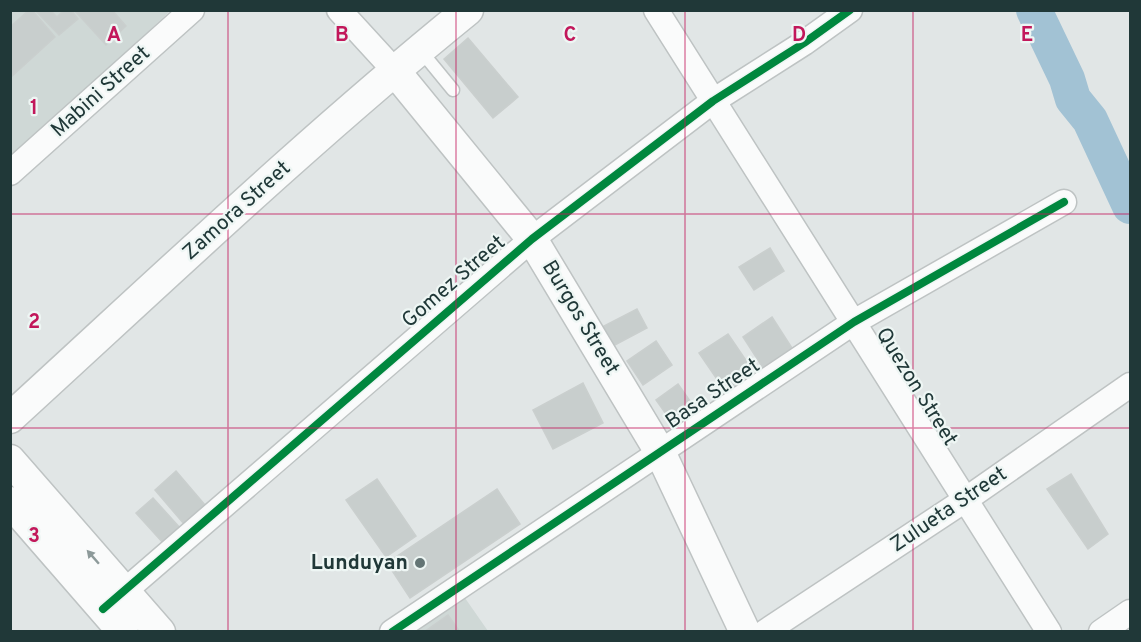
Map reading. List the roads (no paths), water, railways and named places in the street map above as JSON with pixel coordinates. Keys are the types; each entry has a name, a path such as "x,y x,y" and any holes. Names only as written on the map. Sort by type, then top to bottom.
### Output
{"street":[{"name":"Mabini Street","path":"10,173 192,10"},
{"name":"Burgos Street","path":"339,10 394,70 532,239 660,452 745,632"},
{"name":"Zamora Street","path":"10,418 394,70 468,10"},
{"name":"Quezon Street","path":"656,10 1049,632"},
{"name":"Gomez Street","path":"114,601 532,239 713,101 804,43 850,10"},
{"name":"Basa Street","path":"392,632 854,322 1064,202"},
{"name":"Zulueta Street","path":"765,632 965,500 1131,385"},
{"path":"10,460 114,601 123,632"},
{"path":"10,502 114,601 160,632"},
{"path":"1101,632 1131,612"}],"lane":[{"path":"420,50 453,90"}],"waterway":[{"path":"1034,10 1067,79 1073,99 1090,120 1130,206"}],"place":[{"name":"Lunduyan","path":"420,563"}]}
